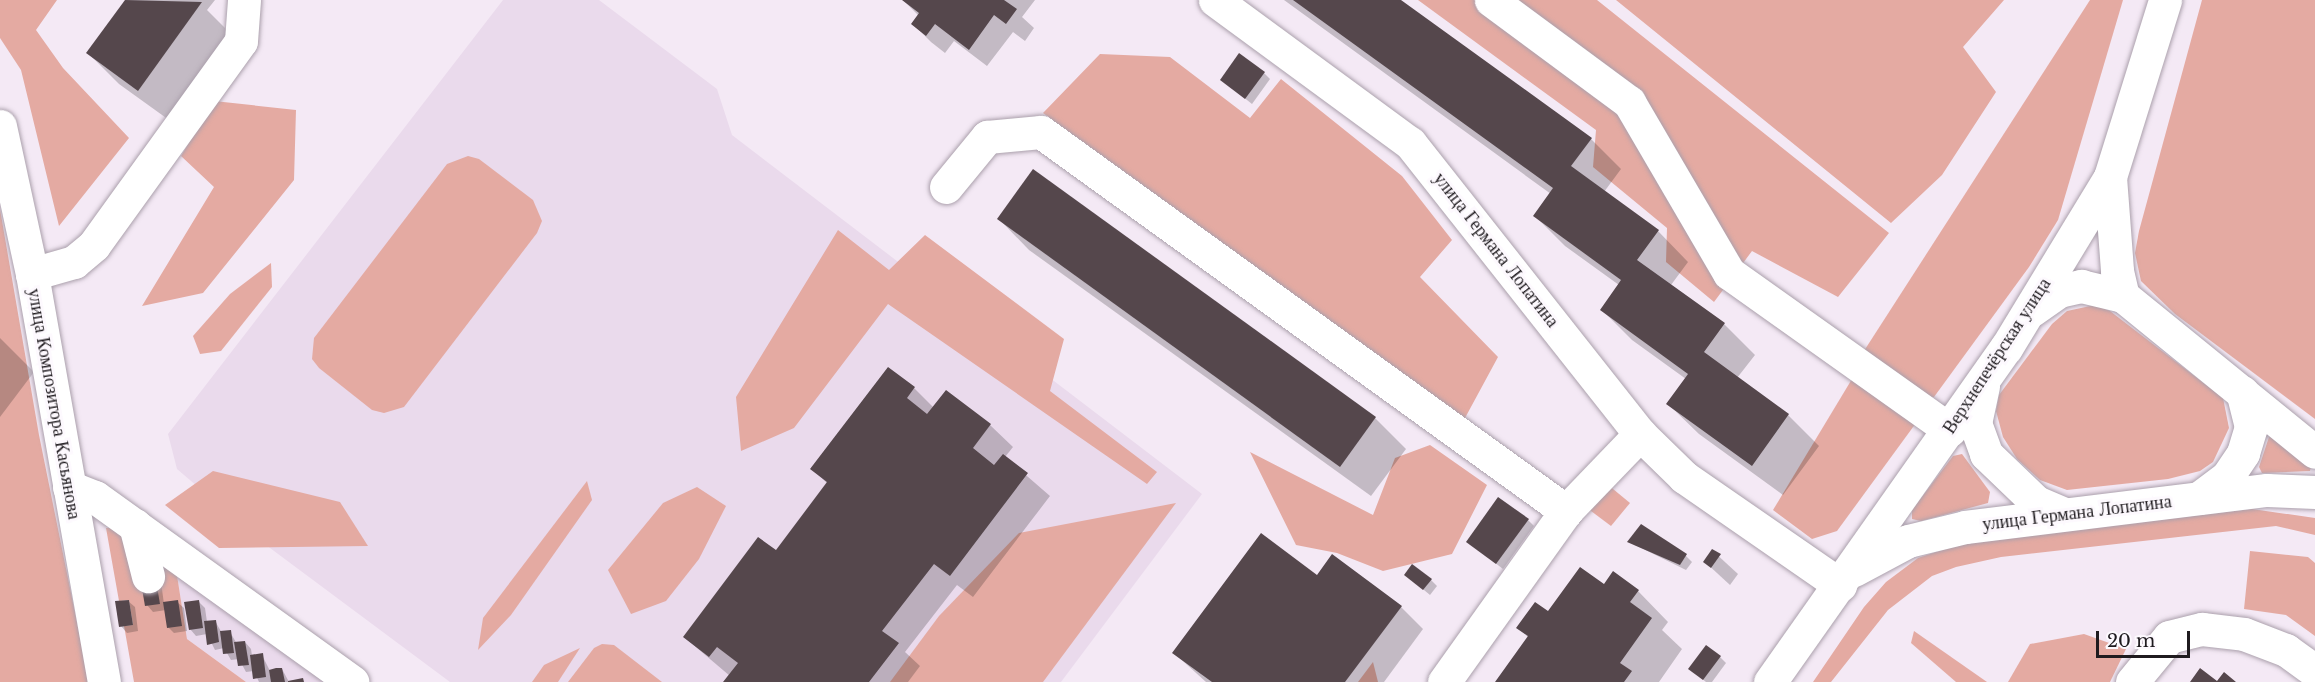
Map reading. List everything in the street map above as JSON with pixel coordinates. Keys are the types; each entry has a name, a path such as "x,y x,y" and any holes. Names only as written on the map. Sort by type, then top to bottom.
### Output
{"street":[{"path":"32,274 74,262 94,245 241,41 244,0"},
{"name":"улица Германа Лопатина","path":"1215,0 1400,136 1425,158 1640,434 1684,477 1752,525 1844,579 1908,541 1965,527 2267,490 2315,492"},
{"path":"1491,0 1629,102 1729,273 1950,430"},
{"name":"Верхнепечёрская улица","path":"1770,682 1985,379 2028,313 2110,177 2165,0"},
{"name":"улица Композитора Касьянова","path":"0,126 32,274 104,682"},
{"path":"946,187 987,137 1041,132 1566,511"},
{"path":"2110,177 2117,271 2123,296"},
{"path":"2028,313 2059,291 2081,286 2123,296 2315,452"},
{"path":"1985,379 1975,423 1986,454 2036,502 2064,514"},
{"path":"2199,498 2227,477 2243,453 2251,427 2242,392"},
{"path":"1444,682 1566,511 1640,434"},
{"path":"69,487 95,497 352,682"},
{"path":"135,525 148,576"},
{"path":"2132,682 2169,637 2202,629 2244,634 2286,650 2315,671"}],"shaded area":[{"path":"0,0 57,0 36,30 63,68 129,138 59,226 21,70 0,38"},
{"path":"503,0 599,0 717,89 732,135 1202,494 1061,682 450,682 266,545 177,469 168,434"},
{"path":"1418,0 1597,0 1889,233 1838,297 1752,251 1714,302 1666,262 1667,228 1593,167 1596,130"},
{"path":"1616,0 2004,0 1963,47 1996,92 1942,175 1891,223"},
{"path":"2090,0 2123,0 2058,220 2029,267 1934,397 1927,398 1862,354"},
{"path":"2202,0 2315,0 2315,419 2175,314 2141,281 2135,253 2139,231"},
{"path":"1100,54 1170,57 1250,118 1281,79 1402,176 1452,240 1420,277 1498,357 1465,418 1043,113"},
{"path":"214,101 296,110 294,180 203,293 142,306 214,187 181,156"},
{"path":"468,156 479,159 533,200 542,221 537,233 404,407 384,413 372,410 319,368 312,359 314,338 447,164"},
{"path":"0,209 39,435 89,682 0,682"},
{"path":"838,230 889,270 925,235 1064,339 1050,391 1157,472 1147,484 888,304 794,428 741,451 736,397"},
{"path":"271,263 272,287 221,351 200,354 193,336 230,294"},
{"path":"2095,305 2110,311 2223,398 2229,428 2213,462 2200,471 2168,479 2067,490 2040,480 2017,459 2003,437 1996,411 1999,395 2052,324 2067,311"},
{"path":"1855,374 1916,423 1837,531 1812,539 1773,510"},
{"path":"2274,436 2311,465 2310,471 2262,473 2259,467 2269,437"},
{"path":"1430,445 1487,485 1452,554 1383,571 1337,553 1296,545 1250,452 1373,515 1395,458"},
{"path":"1962,454 1990,492 1988,503 1921,521 1912,519 1912,510 1953,456"},
{"path":"213,471 340,502 368,546 219,548 165,505"},
{"path":"587,481 592,500 511,615 478,650 483,618"},
{"path":"1607,484 1630,503 1611,526 1587,508"},
{"path":"697,487 726,506 699,559 666,601 631,614 608,570 663,503"},
{"path":"1176,503 1043,682 890,682 939,616 1019,533"},
{"path":"2252,509 2315,518 2315,535 2276,526 2001,557 1956,567 1932,576 1888,610 1831,682 1813,682 1864,607 1886,582 1918,558 1966,542"},
{"path":"106,528 114,528 176,569 187,639 246,682 134,682 124,626 133,625 129,600 119,601"},
{"path":"2250,551 2308,557 2315,563 2315,636 2286,615 2244,609"},
{"path":"176,569 333,682 246,682 187,639"},
{"path":"1914,631 1987,682 1956,682 1911,643"},
{"path":"2084,634 2126,649 2110,682 2008,682 2030,644"},
{"path":"602,644 614,645 662,682 568,682 594,648"},
{"path":"580,648 558,682 532,682 544,665"},
{"path":"1373,662 1378,682 1358,682"}],"building":[{"path":"125,0 202,2 138,91 86,53"},
{"path":"902,0 1004,0 1017,9 1006,24 994,15 969,50 935,24 926,36 911,24 919,13"},
{"path":"1293,0 1401,0 1592,138 1571,166 1659,230 1637,260 1725,323 1704,352 1789,414 1752,466 1666,404 1688,374 1600,310 1621,280 1533,216 1553,188"},
{"path":"1239,53 1265,72 1245,99 1220,80"},
{"path":"1033,169 1376,417 1340,467 997,219"},
{"path":"888,367 915,387 907,398 927,414 946,390 991,424 973,448 994,465 1003,454 1028,473 950,576 934,564 882,631 899,643 869,682 723,682 738,663 717,647 709,657 683,637 758,537 776,550 827,482 810,469"},
{"path":"1498,497 1529,519 1496,564 1466,542"},
{"path":"1641,524 1687,554 1680,565 1627,542"},
{"path":"1261,533 1317,575 1332,554 1402,606 1345,682 1212,682 1172,653"},
{"path":"1712,549 1721,554 1711,568 1703,562"},
{"path":"1412,564 1432,579 1423,590 1404,575"},
{"path":"1580,567 1604,584 1613,571 1639,590 1630,602 1652,618 1620,663 1632,671 1624,682 1495,682 1528,636 1516,628 1535,602 1548,611"},
{"path":"155,575 160,604 145,606 140,577"},
{"path":"129,600 133,625 119,627 115,601"},
{"path":"178,600 182,626 167,628 163,602"},
{"path":"199,600 203,628 189,630 184,602"},
{"path":"216,620 219,642 207,645 204,621"},
{"path":"231,630 234,653 223,654 220,631"},
{"path":"245,641 249,665 238,666 234,642"},
{"path":"1706,645 1721,656 1703,680 1688,669"},
{"path":"263,653 266,677 253,679 250,655"},
{"path":"282,668 285,682 271,682 269,670"},
{"path":"2200,668 2217,681 2224,672 2236,682 2190,682"},
{"path":"303,678 304,682 288,682 288,681"}]}
